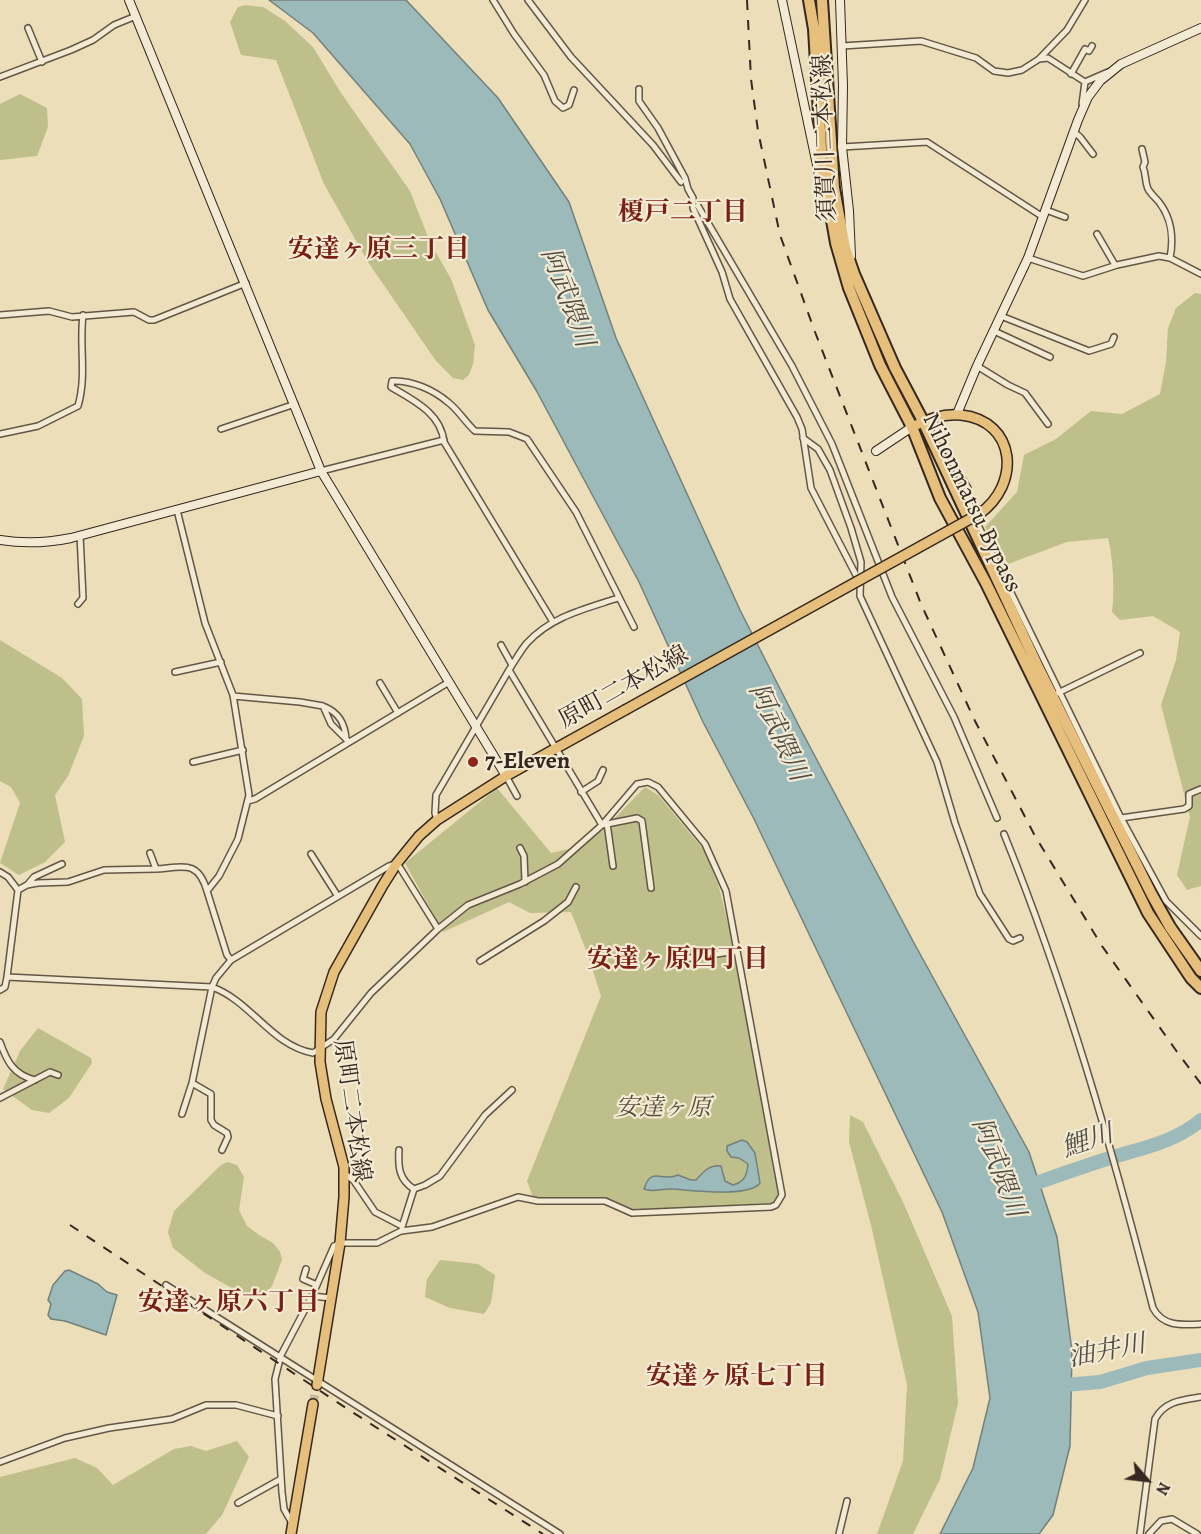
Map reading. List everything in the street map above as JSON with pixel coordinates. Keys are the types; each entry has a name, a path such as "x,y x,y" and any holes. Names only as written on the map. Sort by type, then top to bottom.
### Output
{"highway":[{"name":"Nihonmatsu Bypass","path":"809,0 814,29 822,164 829,209 842,267 880,365 912,427 940,498 986,583 1148,913 1191,978 1201,988"},
{"name":"Nihonmatsu Bypass","path":"822,0 834,188 846,248 854,274 895,368 923,421 1039,669 1152,895 1170,927 1201,971"}],"main road":[{"path":"912,427 933,417 957,414"},
{"name":"原町二本松線","path":"317,1383 340,1243 344,1173 341,1152 324,1088 320,1050 321,1012 334,972 397,863 419,836 437,820 506,776 979,514 994,501 1002,488 1008,468 1008,458 1004,444 991,429 978,419 957,414"},
{"path":"292,1529 313,1404"}],"street":[{"path":"129,0 321,471 477,725 517,796"},
{"path":"493,0 544,75 557,103 563,108 569,105 574,90"},
{"path":"528,0 571,57 653,145 681,182"},
{"name":"須賀川二本松線","path":"782,0 818,172 842,267"},
{"name":"須賀川二本松線","path":"840,0 842,147 854,274"},
{"path":"842,46 921,40 976,58 994,71 1008,73 1022,70 1039,59 1067,30 1085,0"},
{"path":"0,77 93,40 114,25 136,16"},
{"path":"28,28 42,62"},
{"path":"1085,82 1201,28"},
{"path":"1071,74 1085,49 1089,51 1092,46"},
{"path":"1039,59 1048,58 1085,82"},
{"path":"957,414 1028,258 1081,111 1093,88 1114,69"},
{"path":"1081,111 1085,82"},
{"path":"639,89 639,101 658,128 685,177 693,198 693,208 722,272 730,299 797,417 803,438 808,476 817,500 859,580"},
{"path":"1074,132 1093,154"},
{"path":"842,147 927,142 1044,213 1065,217"},
{"path":"1142,149 1147,188 1167,214 1171,227 1170,258"},
{"path":"698,206 792,366 832,444 892,597 954,717 997,818"},
{"path":"1096,234 1115,265"},
{"path":"1028,258 1083,276 1150,256 1170,258 1201,274"},
{"path":"0,315 49,311 72,316 135,312 149,320 154,320 246,283"},
{"path":"0,434 38,426 78,406 82,395 84,361 80,335 83,315"},
{"path":"1001,316 1089,351 1111,344 1114,337"},
{"path":"994,332 1050,357"},
{"path":"977,366 1025,393 1048,424"},
{"path":"553,622 444,440 442,429 434,417 391,387 392,381 403,380 436,394 450,403 476,431 509,432 527,439 576,512 634,627"},
{"path":"221,429 295,404"},
{"path":"876,451 912,427"},
{"path":"803,438 818,449 823,456 842,502 861,562 860,596 937,762 980,894 1009,939 1012,941 1020,938"},
{"path":"0,540 26,543 49,542 444,440"},
{"path":"939,456 950,458 968,488 969,503 978,525 1058,693 1166,901 1201,936"},
{"path":"177,510 205,623 222,662 233,696 243,750 248,801 238,839 219,876 207,891"},
{"path":"78,604 83,598 80,535"},
{"path":"437,820 436,795 526,645 563,616 618,598"},
{"path":"501,645 581,792 605,824 614,866"},
{"path":"1058,693 1140,653"},
{"path":"175,672 222,662"},
{"path":"248,801 255,799 347,741 449,682"},
{"path":"380,683 398,713"},
{"path":"233,696 323,706 335,712 344,725 347,741"},
{"path":"323,706 331,724 347,741"},
{"path":"193,762 243,750"},
{"path":"581,792 598,781 603,770"},
{"path":"7,977 212,987 241,1003 289,1045 313,1053 334,1039 371,993 438,928 468,904 525,882 558,864 605,824 637,784 648,782 658,787 706,846 726,891 782,1195 776,1205 632,1213 605,1202 538,1201 518,1197 432,1227 401,1228 377,1243 340,1243 334,1246 312,1296 280,1357 275,1379 284,1509 292,1529"},
{"path":"1121,818 1184,809 1189,806 1189,794 1201,789"},
{"path":"605,824 637,818 642,821 651,888"},
{"path":"1004,834 1046,945 1119,1174 1153,1308 1157,1315 1170,1324 1201,1324"},
{"path":"520,848 524,855 525,882"},
{"path":"150,853 156,869"},
{"path":"311,854 337,895"},
{"path":"182,1114 192,1083 212,987 216,978 231,960 337,895 397,863 438,928"},
{"path":"18,890 34,877 62,864"},
{"path":"27,885 68,882 104,870 194,868 203,878 227,955 231,960"},
{"path":"0,872 8,877 18,890 7,977 5,987 0,990"},
{"path":"480,961 544,921 568,902 576,887"},
{"path":"684,959 736,951"},
{"path":"0,1042 6,1058 16,1073 36,1080"},
{"path":"0,1098 50,1072 58,1075"},
{"path":"192,1083 211,1094 211,1120 214,1125 227,1132 228,1137 222,1150"},
{"path":"414,1188 440,1176 485,1115 512,1090"},
{"path":"399,1150 400,1175 414,1188"},
{"path":"344,1173 354,1181 375,1212 401,1228"},
{"path":"401,1228 414,1188"},
{"path":"306,1269 303,1279 317,1285"},
{"path":"166,1285 317,1383 560,1534"},
{"path":"312,1296 331,1298"},
{"path":"1140,1534 1155,1419 1159,1412 1171,1403 1201,1397"},
{"path":"0,1462 65,1438 109,1428 172,1419 206,1405 236,1406 278,1416"},
{"path":"238,1503 281,1479"},
{"path":"839,1534 847,1501"},
{"path":"1149,1534 1161,1521 1172,1519 1197,1534"}],"green space":[{"path":"245,5 263,7 285,21 313,47 341,93 410,191 430,242 451,279 475,345 473,364 469,375 463,380 453,378 436,361 368,262 324,184 276,60 241,55 230,22 238,7"},
{"path":"20,94 47,108 48,127 37,156 0,160 0,104"},
{"path":"1195,293 1201,294 1201,886 1187,890 1177,875 1190,817 1161,705 1176,660 1180,632 1153,616 1120,620 1112,612 1113,575 1108,538 1067,542 1008,564 985,527 1017,492 1024,455 1056,439 1091,411 1122,414 1160,394 1166,362 1168,328 1176,308"},
{"path":"0,640 62,678 82,699 84,736 68,776 55,795 65,842 45,862 19,875 0,863 20,803 11,787 0,781"},
{"name":"安達ヶ原","path":"645,787 658,795 704,850 719,887 730,932 780,1193 779,1198 772,1203 629,1210 609,1200 533,1197 527,1181 601,996 586,950 571,912 530,913 509,902 443,932 405,863 497,788 551,853 582,846 605,828"},
{"path":"38,1028 91,1058 92,1063 69,1098 49,1113 32,1110 3,1089 20,1051"},
{"path":"850,1115 863,1122 903,1202 952,1316 958,1403 940,1479 913,1534 877,1534 903,1461 907,1385 871,1225 849,1142"},
{"path":"228,1162 237,1165 244,1177 239,1210 247,1226 273,1243 280,1252 282,1260 272,1286 259,1300 250,1298 205,1273 173,1248 168,1232 174,1211 221,1165"},
{"path":"440,1260 478,1264 495,1275 491,1303 484,1314 450,1308 425,1297 427,1279"},
{"path":"237,1441 249,1457 222,1515 206,1534 0,1534 0,1477 75,1458 97,1468 113,1485 174,1449 191,1446 206,1451"}],"water":[{"name":"阿武隈川","path":"269,0 406,0 498,98 569,202 616,338 740,610 914,943 1029,1152 1057,1237 1072,1351 1070,1446 1053,1515 1039,1534 940,1534 973,1468 990,1398 978,1312 942,1212 754,819 703,722 639,582 536,390 488,310 440,199 410,144 313,33"},
{"path":"742,1140 747,1142 755,1153 760,1183 754,1188 732,1192 644,1189 650,1178 654,1176 678,1175 696,1180 713,1166 721,1166 725,1181 733,1185 737,1184 744,1178 748,1164 739,1158 731,1157 727,1146"},
{"path":"69,1270 98,1284 107,1292 117,1295 106,1335 65,1321 51,1319 48,1315 51,1304 48,1300 53,1285 65,1271"}],"waterway":[{"name":"鯉川","path":"1022,1188 1099,1161 1158,1144 1191,1128 1201,1120"},
{"name":"油井川","path":"1053,1386 1100,1382 1147,1368 1201,1360"}],"tunnel":[{"path":"313,1404 317,1385"}],"railway":[{"path":"747,0 751,79 758,131 780,235 815,332 921,604 975,721 1035,836 1102,946 1201,1084"},
{"path":"70,1225 349,1410 543,1534"}],"place":[{"name":"7-Eleven","path":"473,762"}],"district":[{"name":"榎戸二丁目","path":"683,214"},
{"name":"安達ヶ原三丁目","path":"379,251"},
{"name":"安達ヶ原四丁目","path":"678,961"},
{"name":"安達ヶ原六丁目","path":"229,1304"},
{"name":"安達ヶ原七丁目","path":"737,1378"}]}
